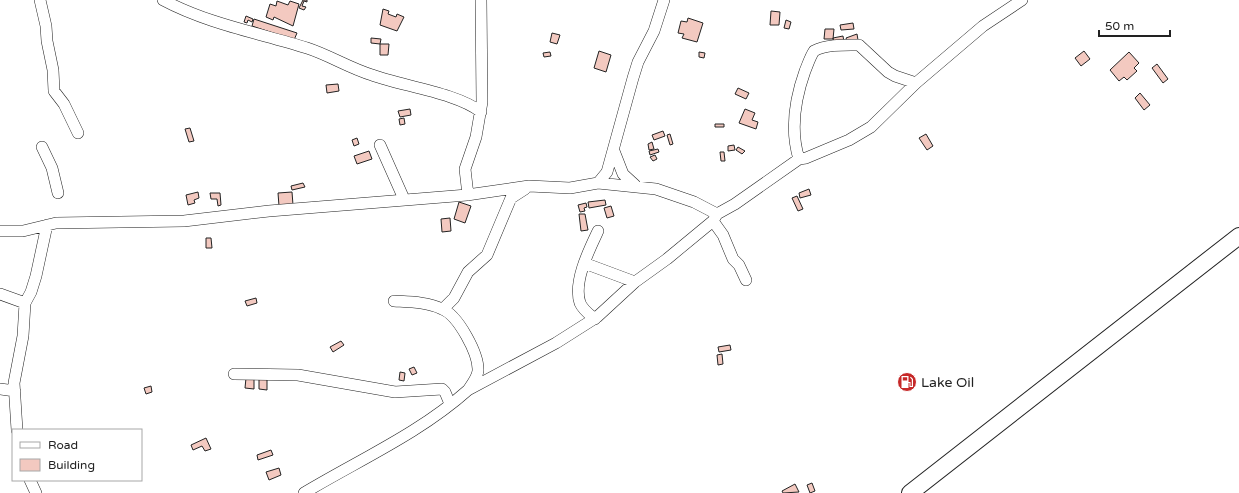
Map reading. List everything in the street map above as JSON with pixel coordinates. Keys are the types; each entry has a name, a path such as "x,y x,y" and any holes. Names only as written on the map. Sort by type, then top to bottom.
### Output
{"highway":[{"path":"910,493 1239,236"}],"street":[{"path":"40,0 53,70 54,91 64,104 78,134"},
{"path":"163,0 176,7 240,30 308,49 372,76 457,100 481,112"},
{"path":"468,195 466,169 476,137 481,112 481,0"},
{"path":"598,183 607,172 638,62 654,30 664,0"},
{"path":"304,493 395,442 468,390 556,343 595,319 635,282 715,218 799,159 806,158 849,140 871,127 916,83 983,26 1022,0"},
{"path":"799,159 794,118 795,108 804,76 814,51 843,45 859,46 888,72 916,83"},
{"path":"380,145 404,199"},
{"path":"42,147 52,168 58,193"},
{"path":"614,151 623,174 635,185"},
{"path":"0,231 23,231 37,229 56,223 184,221 269,211 468,195 529,186 570,188 598,183 635,185 669,192 694,202 715,218 733,259 739,265 746,280"},
{"path":"443,309 454,298 468,272 487,255 511,198 529,186"},
{"path":"17,429 14,383 23,336 25,303 31,292 36,276 47,225"},
{"path":"595,319 585,311 579,296 584,263 598,231"},
{"path":"584,263 635,282"},
{"path":"0,294 25,303"},
{"path":"394,301 427,303 443,309 450,314 474,351 478,372 468,390"},
{"path":"234,374 298,375 395,392 442,389 445,392 450,404"},
{"path":"0,389 15,391"},
{"path":"30,481 36,493"}],"building":[{"path":"303,0 307,0 307,2 304,1 302,6 306,7 304,10 299,8"},
{"path":"277,1 288,5 290,1 299,4 293,26 274,17 273,20 266,17 270,4 276,6"},
{"path":"383,9 389,11 388,14 396,17 397,14 404,17 397,31 380,25"},
{"path":"771,11 780,12 779,25 770,25"},
{"path":"246,16 253,19 252,22 248,20 247,23 244,22"},
{"path":"688,18 703,23 697,42 682,38 684,34 678,33 681,21 687,22"},
{"path":"254,19 297,33 294,40 252,26"},
{"path":"786,20 791,22 789,29 784,28"},
{"path":"853,23 854,29 841,30 840,25"},
{"path":"825,29 834,29 833,39 824,39"},
{"path":"552,33 560,35 557,44 550,42"},
{"path":"857,34 858,40 848,43 846,38"},
{"path":"843,36 844,42 834,44 833,38"},
{"path":"371,38 381,39 380,44 371,43"},
{"path":"380,44 389,44 388,55 380,55"},
{"path":"599,51 611,55 606,72 594,68"},
{"path":"1084,51 1090,59 1081,66 1075,58"},
{"path":"550,52 551,56 544,57 543,53"},
{"path":"699,52 705,53 704,58 699,57"},
{"path":"1129,52 1139,63 1134,68 1137,71 1127,80 1124,77 1119,81 1110,70"},
{"path":"1157,64 1168,79 1163,83 1152,68"},
{"path":"338,84 339,91 327,93 326,85"},
{"path":"738,88 749,93 746,99 735,94"},
{"path":"1140,93 1150,105 1144,110 1135,98"},
{"path":"410,109 411,115 400,117 398,111"},
{"path":"745,109 755,113 752,120 758,122 756,129 739,123"},
{"path":"404,118 405,124 400,125 399,119"},
{"path":"715,124 724,124 724,127 715,127"},
{"path":"190,128 194,141 189,142 185,129"},
{"path":"663,131 665,136 654,140 652,135"},
{"path":"670,134 673,144 670,145 667,135"},
{"path":"926,134 933,146 927,150 919,138"},
{"path":"357,138 359,144 354,146 352,140"},
{"path":"652,142 654,149 649,150 648,144"},
{"path":"734,145 735,150 728,151 728,146"},
{"path":"738,147 745,151 742,154 736,150"},
{"path":"658,149 659,152 650,155 649,151"},
{"path":"369,151 372,159 357,164 354,156"},
{"path":"720,152 724,152 725,161 721,161"},
{"path":"655,155 657,159 653,161 650,157"},
{"path":"303,183 305,187 292,190 291,186"},
{"path":"809,189 811,195 800,198 799,193"},
{"path":"198,192 199,198 194,200 195,203 188,205 186,195"},
{"path":"292,192 293,205 279,206 278,193"},
{"path":"210,193 220,193 221,205 218,206 217,199 211,199"},
{"path":"797,196 803,209 798,211 792,198"},
{"path":"605,200 606,205 589,208 588,202"},
{"path":"459,202 471,206 465,223 454,219"},
{"path":"586,203 587,207 584,208 585,211 580,212 578,205"},
{"path":"611,206 614,216 607,218 604,208"},
{"path":"579,214 585,214 588,230 581,231"},
{"path":"450,218 451,231 442,232 441,219"},
{"path":"206,238 211,238 212,248 206,248"},
{"path":"256,298 257,303 247,306 245,301"},
{"path":"341,341 344,345 333,352 330,347"},
{"path":"730,345 731,350 719,352 718,347"},
{"path":"722,354 723,364 718,365 717,355"},
{"path":"414,367 417,373 412,375 409,369"},
{"path":"400,372 405,373 404,381 399,380"},
{"path":"246,378 254,378 254,389 245,388"},
{"path":"259,379 267,379 267,390 259,389"},
{"path":"151,386 152,392 146,394 144,388"},
{"path":"206,438 211,449 205,451 202,446 193,450 191,445"},
{"path":"271,450 273,455 258,460 257,455"},
{"path":"279,468 281,475 269,480 266,472"},
{"path":"812,483 815,491 810,493 807,485"},
{"path":"795,484 799,492 783,493 782,491"}],"place":[{"name":"Lake Oil","path":"907,382"}]}
